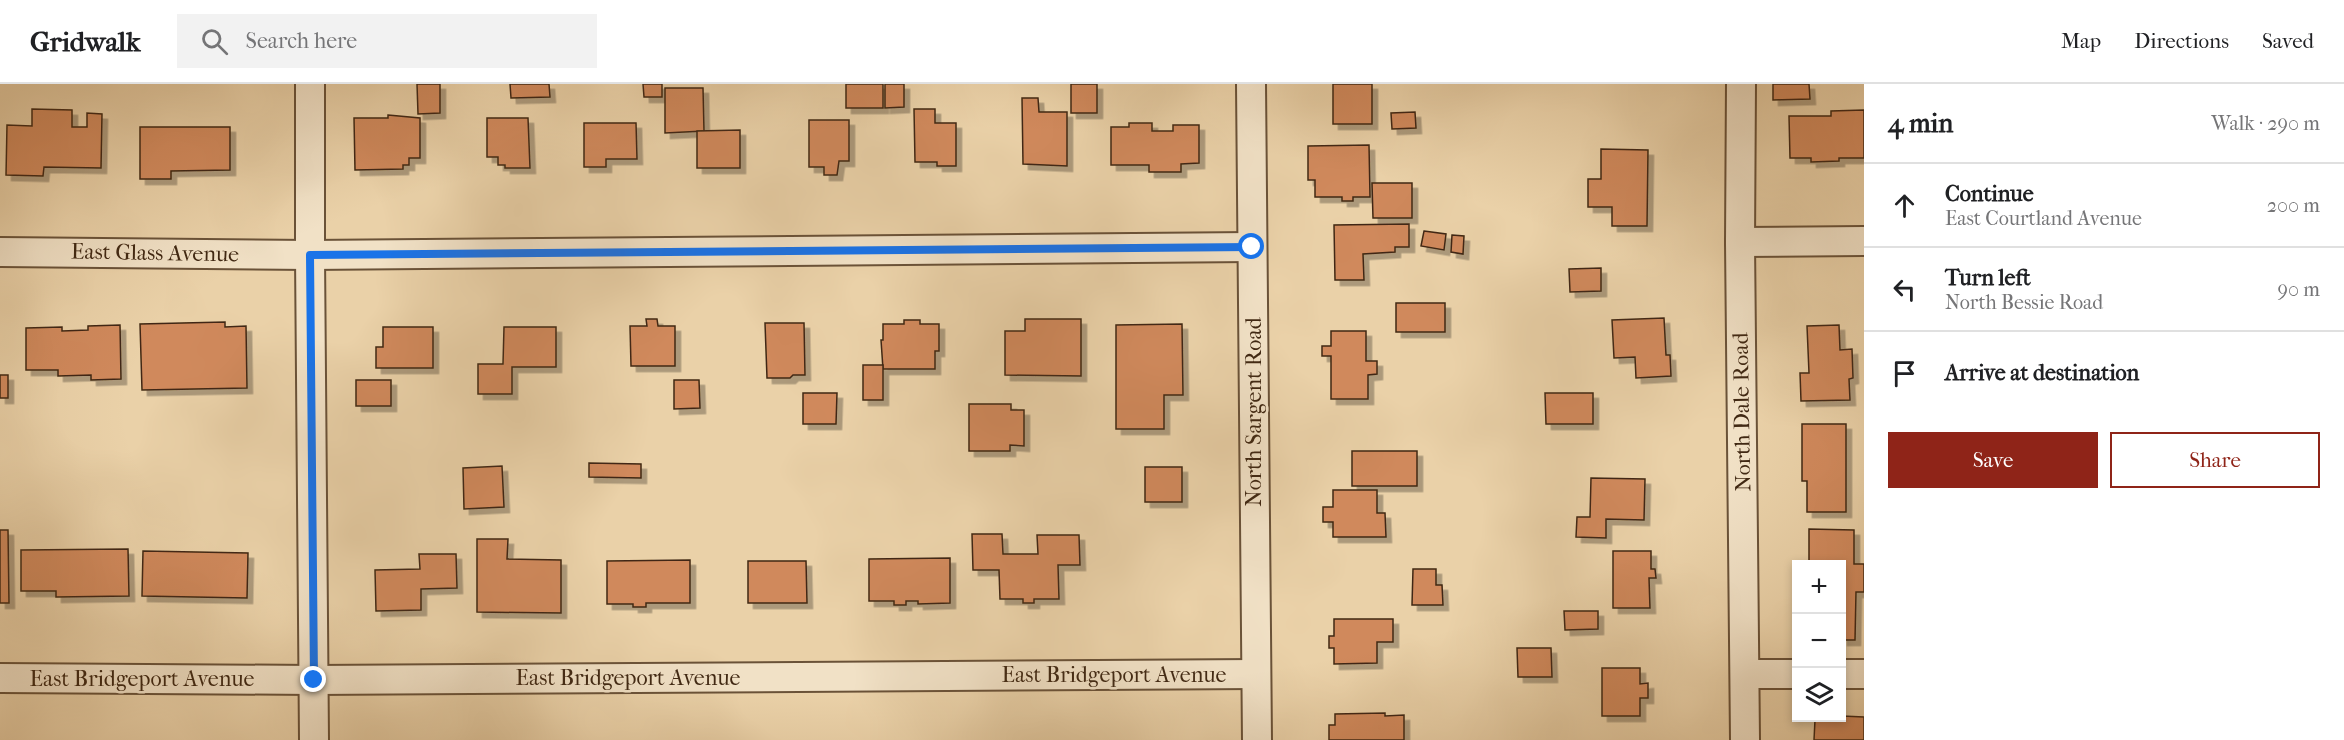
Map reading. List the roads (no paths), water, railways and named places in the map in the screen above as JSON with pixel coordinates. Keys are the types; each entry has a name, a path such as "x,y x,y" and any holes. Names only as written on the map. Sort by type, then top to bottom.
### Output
{"street":[{"path":"310,84 314,740"},
{"name":"North Sargent Road","path":"1251,84 1257,740"},
{"name":"North Dale Road","path":"1741,84 1740,242 1745,740"},
{"path":"1740,242 1864,240"},
{"name":"East Glass Avenue","path":"0,252 310,255 1252,247"},
{"name":"East Bridgeport Avenue","path":"0,678 314,680 1256,674"},
{"path":"1744,674 1792,674"},
{"path":"1846,674 1864,674"}]}
